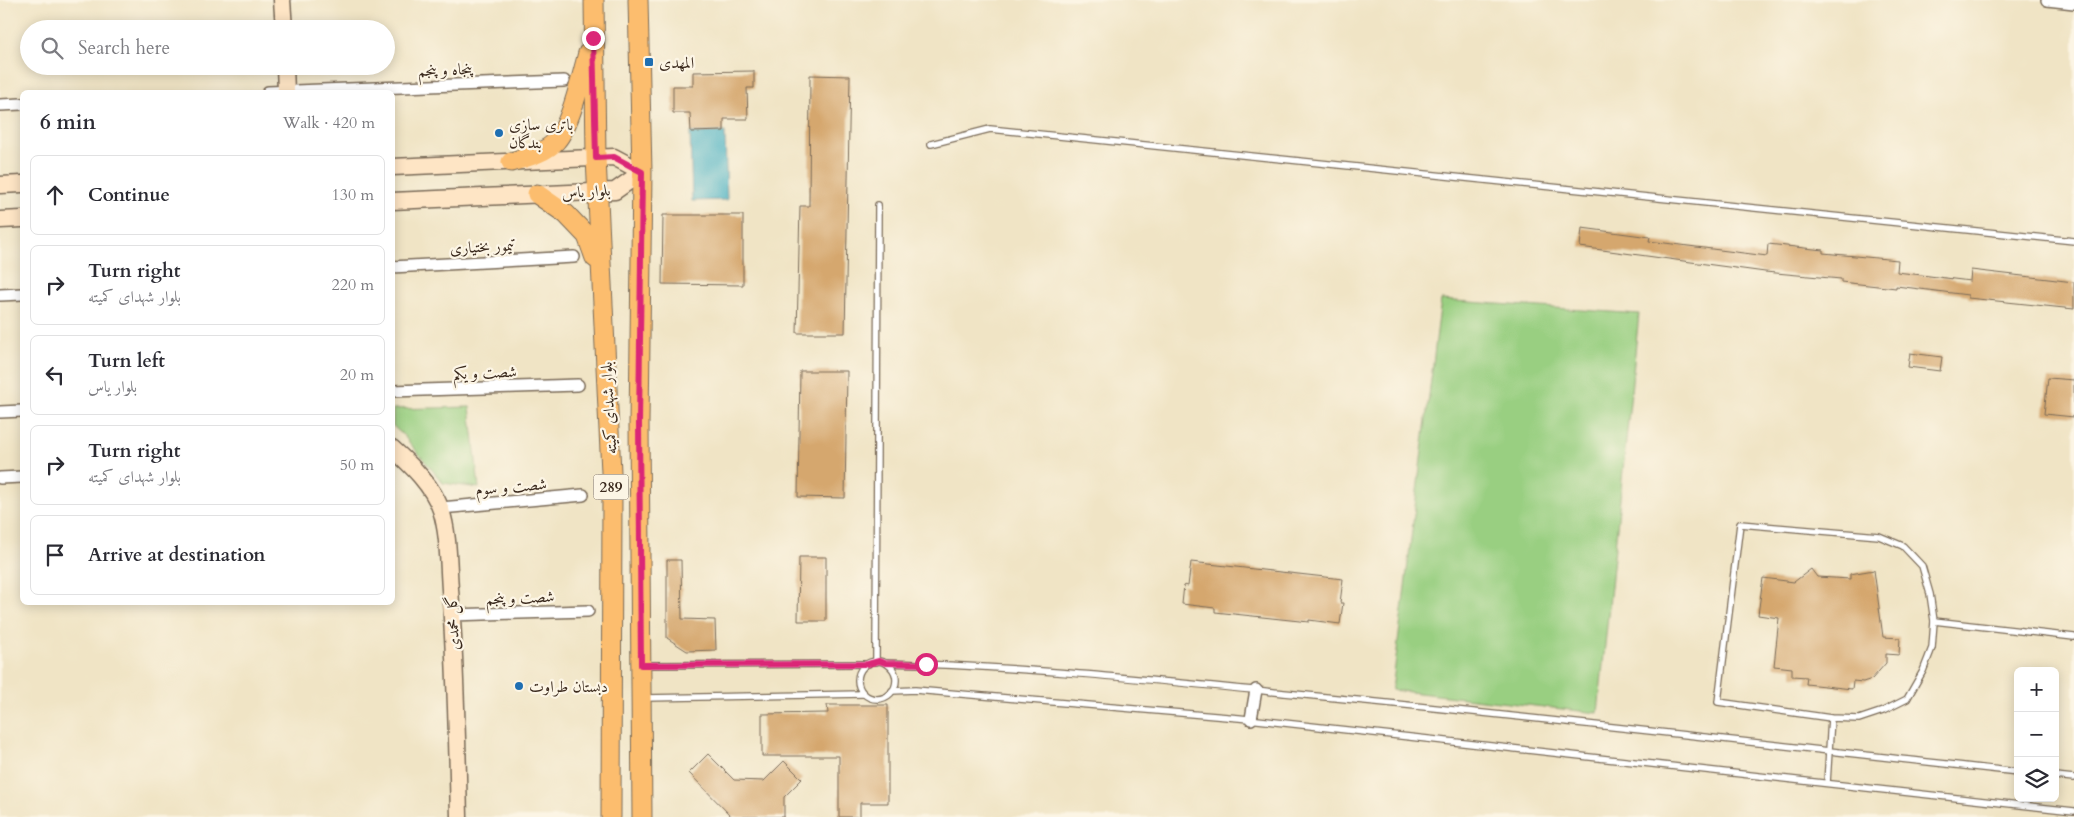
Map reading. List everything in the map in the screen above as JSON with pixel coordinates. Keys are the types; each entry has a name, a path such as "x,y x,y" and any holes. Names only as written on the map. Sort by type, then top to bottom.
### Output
{"main road":[{"path":"282,0 283,20"},
{"name":"بلوار شهدای کمیته","path":"594,0 588,159 590,192 601,275 612,493 612,817"},
{"name":"بلوار شهدای کمیته","path":"638,0 642,172 639,424 642,817"},
{"path":"511,162 545,149 559,136 571,110 593,38"},
{"path":"285,75 286,90"},
{"name":"بلوار یاس","path":"395,167 614,157 642,172 615,191 395,201"},
{"path":"0,185 20,184"},
{"path":"537,194 566,214 587,236 601,275"},
{"path":"0,220 20,219"},
{"name":"گل محمدی","path":"395,451 410,464 427,486 441,508 446,529 452,615 459,817"}],"street":[{"path":"2047,0 2074,3"},
{"name":"پنجاه و پنجم","path":"337,90 564,81"},
{"path":"0,105 20,104"},
{"name":"تیمور بختیاری","path":"395,267 574,257"},
{"path":"0,296 20,294"},
{"name":"شصت و یکم","path":"395,391 578,385"},
{"path":"0,412 20,411"},
{"path":"0,478 20,477"},
{"name":"شصت و سوم","path":"441,508 584,495"},
{"name":"شصت و پنجم","path":"452,615 588,612"},
{"path":"1251,719 1256,690"}],"lane":[{"path":"931,144 990,129 2074,241"},
{"path":"876,662 878,205"},
{"path":"1740,524 1879,536 1903,546 1922,566 1930,594 1934,621 1932,648 1923,671 1907,699 1883,712 1859,718 1831,718 1718,702 1740,524"},
{"path":"1934,621 2074,637"},
{"path":"641,665 868,664 876,662 1113,677 1256,690 2014,772"},
{"path":"885,663 891,668 896,679 892,692"},
{"path":"863,694 858,678 860,672 868,664"},
{"path":"642,698 863,694 875,699 881,699 892,692 916,690 1251,719 2074,811"},
{"path":"1827,783 1831,718"},
{"path":"2059,776 2074,778"}],"green space":[{"path":"1441,300 1639,314 1598,713 1392,690"},
{"path":"470,407 479,488 443,483 395,428 395,409"}],"water":[{"path":"725,132 727,200 692,201 690,133"}],"building":[{"path":"754,71 754,88 747,88 748,119 724,119 724,131 691,132 690,113 673,113 673,86 693,86 693,72"},
{"path":"810,75 850,76 845,333 797,333 800,206 809,206"},
{"path":"663,215 743,215 743,285 662,284"},
{"path":"1582,228 1650,237 1649,241 1767,256 1768,244 1823,250 1823,253 1898,260 1897,272 1970,281 1971,270 2074,282 2074,309 1968,298 1968,295 1896,286 1896,288 1841,282 1841,279 1765,272 1580,247"},
{"path":"1910,353 1942,357 1940,371 1908,367"},
{"path":"800,371 847,371 845,498 798,497"},
{"path":"2048,378 2074,380 2074,417 2044,414"},
{"path":"799,557 826,557 826,621 798,621"},
{"path":"667,560 681,560 682,619 715,620 716,650 687,651 667,638"},
{"path":"1191,562 1343,579 1340,603 1343,603 1340,624 1215,612 1215,608 1182,604 1184,585 1188,586"},
{"path":"1811,569 1817,577 1850,579 1850,574 1874,570 1883,637 1900,638 1899,655 1886,654 1886,663 1872,679 1863,682 1853,681 1852,689 1806,684 1807,677 1792,676 1792,668 1774,666 1779,618 1758,615 1763,578 1794,582"},
{"path":"827,705 888,705 888,803 860,803 860,817 839,817 839,756 762,756 762,714 828,713"},
{"path":"708,754 734,780 764,781 784,761 802,779 784,797 784,817 732,817 689,773"}],"place":[{"name":"المهدی","path":"649,62"},
{"name":"باتری سازی بندگان","path":"499,133"},
{"name":"دبستان طراوت","path":"519,686"}],"route":[{"path":"593,38 596,158 614,157 642,172 639,424 641,665 868,664 879,661 885,663 926,664"}]}
